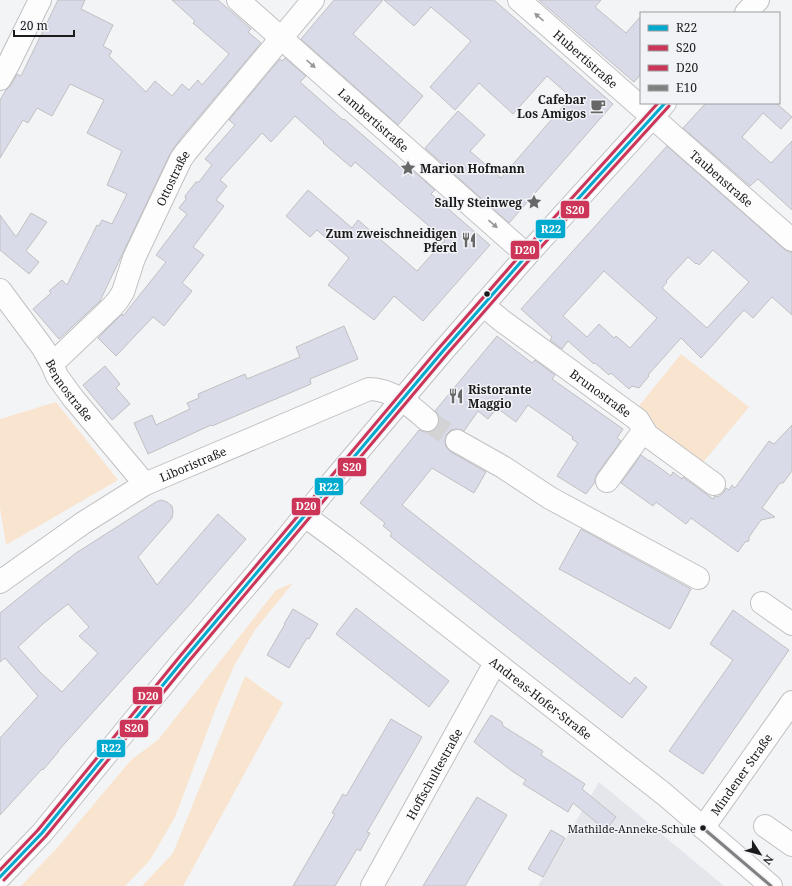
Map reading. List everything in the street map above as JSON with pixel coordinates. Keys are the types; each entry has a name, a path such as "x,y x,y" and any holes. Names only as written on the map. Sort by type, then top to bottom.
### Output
{"street":[{"path":"0,79 40,0"},
{"name":"Lambertistraße","path":"238,0 527,254"},
{"name":"Ottostraße","path":"52,364 118,300 123,292 134,258 181,159 313,0"},
{"name":"Hubertistraße","path":"519,0 640,96"},
{"path":"747,12 758,0"},
{"path":"0,877 42,834 185,658 483,305 527,254 658,110"},
{"name":"Taubenstraße","path":"658,110 792,240"},
{"name":"Bennostraße","path":"0,290 43,348 57,376 73,398 145,484"},
{"name":"Brunostraße","path":"483,305 501,320 638,420 647,435 714,484"},
{"name":"Liboristraße","path":"0,582 83,522 145,484 369,389 378,389 403,400 427,420"},
{"path":"607,481 644,430"},
{"path":"457,441 503,467 550,498 698,578"},
{"name":"Andreas-Hofer-Straße","path":"305,516 664,794 772,886"},
{"path":"762,603 792,624"},
{"name":"Hoffschultestraße","path":"372,886 495,662"},
{"name":"Mindener Straße","path":"703,828 785,726 792,702"},
{"path":"765,826 792,845"}],"shaded area":[{"path":"681,354 749,407 701,465 668,441 639,406"},
{"path":"56,402 118,480 6,545 0,508 0,419"},
{"path":"293,583 255,630 234,666 216,708 175,817 150,860 125,886 21,886 57,848 131,760 158,740 276,590"},
{"path":"245,676 283,703 183,886 142,886 173,853"},
{"path":"599,782 724,886 538,886"}],"building":[{"path":"58,0 85,0 81,9 113,25 103,46 112,51 109,56 146,92 155,81 172,96 182,84 189,90 198,80 202,85 229,54 193,23 195,21 172,0 218,0 251,29 248,32 261,43 181,138 171,152 100,301 59,339 33,309 51,293 49,291 62,280 67,285 97,225 99,226 102,220 112,224 127,194 107,185 122,151 87,133 104,100 70,84 52,116 37,108 28,123 23,120 0,158 0,100 17,74 21,76"},
{"path":"334,0 383,0 353,34 423,96 398,125 301,39"},
{"path":"384,0 494,0 613,104 509,223 425,148 458,111 485,135 470,151 501,178 571,97 547,76 513,114 479,83 455,110 430,87 471,41 431,7 414,26"},
{"path":"539,0 601,0 595,7 626,33 640,17 640,75 634,82"},
{"path":"285,58 306,76 300,82 409,175 409,167 435,190 431,194 490,245 423,321 394,296 374,320 328,285 349,258 317,230 310,237 286,216 308,190 352,228 358,220 417,271 445,240 355,162 351,167 295,116 271,142 262,133 220,180 227,186 216,200 224,206 193,247 204,255 182,283 192,291 164,326 153,317 116,356 98,338 122,314 123,316 166,262 156,255 187,214 179,208 186,199 185,196 196,182 199,182 212,165 205,159 235,125 229,120 280,59 282,61"},
{"path":"705,104 777,104 792,117 781,129 763,113 742,137 771,163 792,141 792,210 758,179 750,186 683,128"},
{"path":"667,146 784,249 792,252 792,315 772,297 753,318 744,310 701,358 681,338 648,375 649,376 639,388 632,386 629,389 611,373 609,375 595,363 594,364 568,341 562,349 550,340 552,337 521,309","holes":["713,250 749,282 707,328 662,288 667,282 666,281 688,257 699,265","604,271 657,318 630,348 616,336 614,338 599,324 587,337 563,316"]},
{"path":"31,213 47,222 26,251 39,262 29,274 0,250 0,215 16,237"},
{"path":"344,326 358,359 310,379 311,384 212,426 211,425 148,454 134,423 152,415 156,425 190,409 187,403 199,398 198,394 245,374 247,379 300,357 296,347"},
{"path":"497,336 532,363 535,360 555,375 552,379 623,429 617,438 621,441 597,474 595,482 586,494 557,476 578,443 572,439 573,437 528,405 516,422 497,408 488,419 478,411 464,431 457,429 451,430 446,435 445,441 446,447 451,452 486,472 474,493 432,468 402,505 630,684 635,677 647,687 622,718 390,536 392,533 383,526 385,523 360,503 419,430 431,432 437,428 439,416 435,411"},
{"path":"105,366 120,384 116,388 130,404 112,420 83,385"},
{"path":"792,425 792,471 783,483 780,483 762,508 775,517 761,520 749,537 749,541 745,542 738,552 691,518 686,524 656,502 653,506 621,483 641,455 671,476 673,472 682,479 683,477 713,499 715,496 718,497 724,492 726,488 729,490 732,485 735,488 769,441 774,444"},
{"path":"161,500 172,506 172,518 138,557 157,585 218,514 246,539 190,604 58,751 43,770 42,769 0,815 0,738 38,696 5,658 0,662 0,613 76,553","holes":["68,604 89,627 79,636 98,653 62,692 41,673 18,647 44,623"]},
{"path":"581,529 691,589 670,629 559,569"},
{"path":"356,608 449,681 429,707 336,634"},
{"path":"293,609 318,624 309,639 307,638 289,668 267,655"},
{"path":"733,610 789,650 703,774 669,751 733,660 710,644"},
{"path":"491,715 502,722 503,726 543,751 541,755 585,784 582,789 616,817 606,830 573,803 568,812 523,784 526,780 474,742"},
{"path":"391,719 422,737 367,832 370,833 360,851 357,849 335,886 293,886 335,814 332,813 343,794 346,796"},
{"path":"477,797 507,815 465,886 423,886"},
{"path":"551,830 565,838 543,877 528,869"}],"tunnel":[{"path":"427,420 457,441"}],"transit line":[{"name":"D20","path":"0,870 38,830 181,655 439,348 523,252 657,104"},
{"name":"R22","path":"0,877 42,833 185,658 443,351 527,255 664,104"},
{"name":"S20","path":"4,880 46,836 189,661 447,354 531,258 669,106"},
{"name":"E10","path":"703,828 771,886"}],"place":[{"name":"Cafebar Los Amigos","path":"598,106"},
{"name":"Marion Hofmann","path":"408,168"},
{"name":"Sally Steinweg","path":"534,202"},
{"name":"Zum zweischneidigen Pferd","path":"469,240"},
{"name":"Ristorante Maggio","path":"456,396"},
{"name":"Mathilde-Anneke-Schule","path":"703,828"}]}
